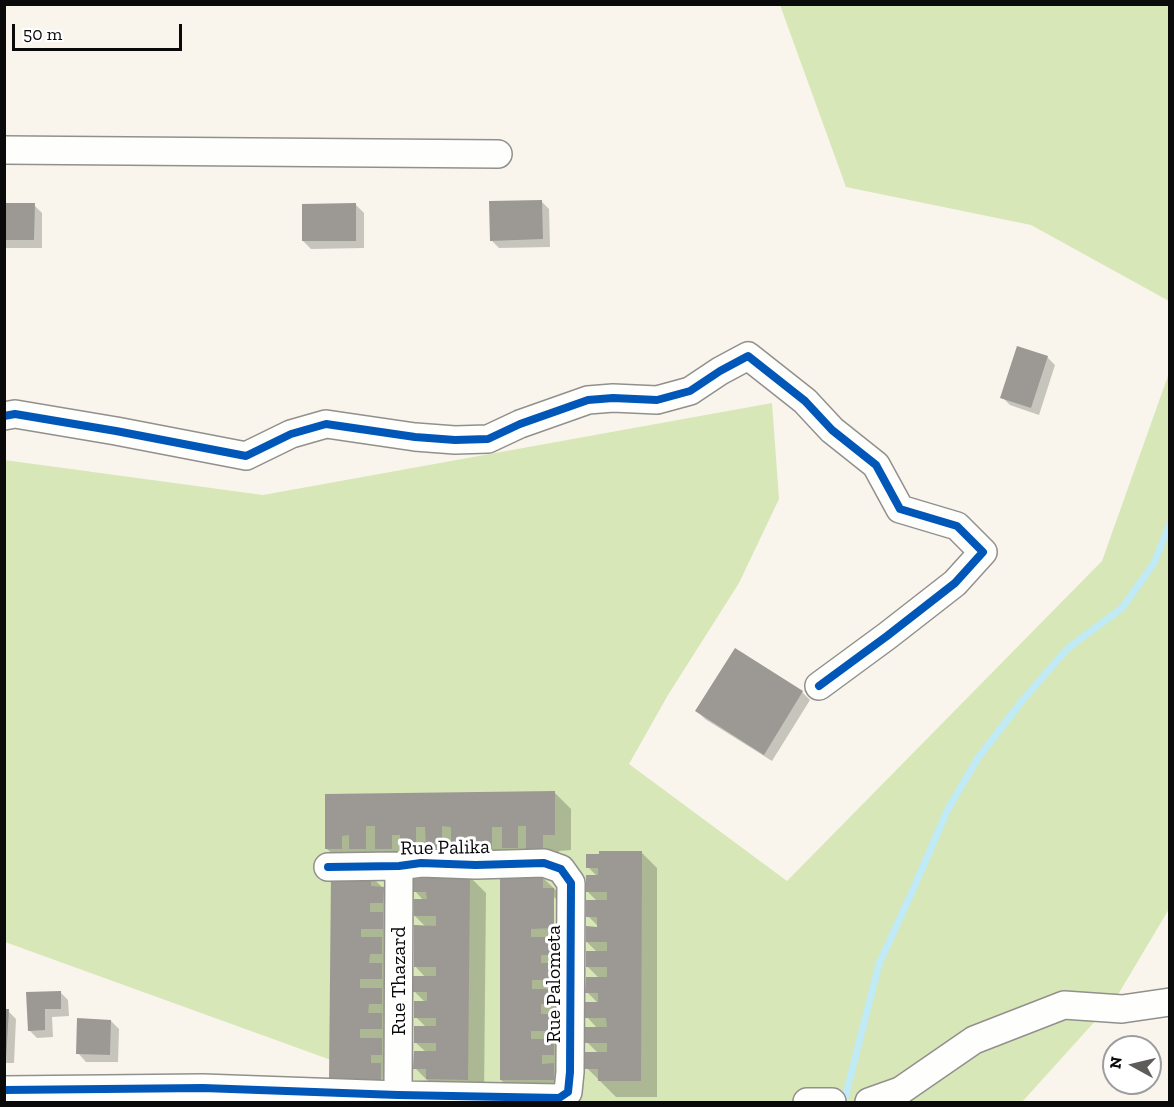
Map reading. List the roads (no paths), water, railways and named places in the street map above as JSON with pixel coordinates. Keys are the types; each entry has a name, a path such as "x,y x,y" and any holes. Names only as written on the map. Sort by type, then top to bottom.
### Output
{"street":[{"path":"4,150 498,154"},
{"path":"4,416 15,414 246,456 291,434 326,424 415,437 455,440 488,439 520,424 588,400 613,398 657,400 690,391 748,356 805,401 832,430 876,465 900,509 957,526 983,552 955,583 819,686"},
{"name":"Rue Palika","path":"328,867 399,866 421,863 476,865 544,863 561,869"},
{"name":"Rue Thazard","path":"398,1095 399,866"},
{"name":"Rue Palometa","path":"398,1095 559,1098 568,1092 571,883 561,869"},
{"path":"869,1102 900,1092 974,1040 1064,1005 1122,1009 1170,1002"},
{"path":"4,1090 203,1088 398,1095"},
{"path":"807,1102 832,1102"}],"waterway":[{"path":"844,1102 879,964 948,809 978,758 1022,701 1067,649 1122,608 1154,563 1170,523"}]}
